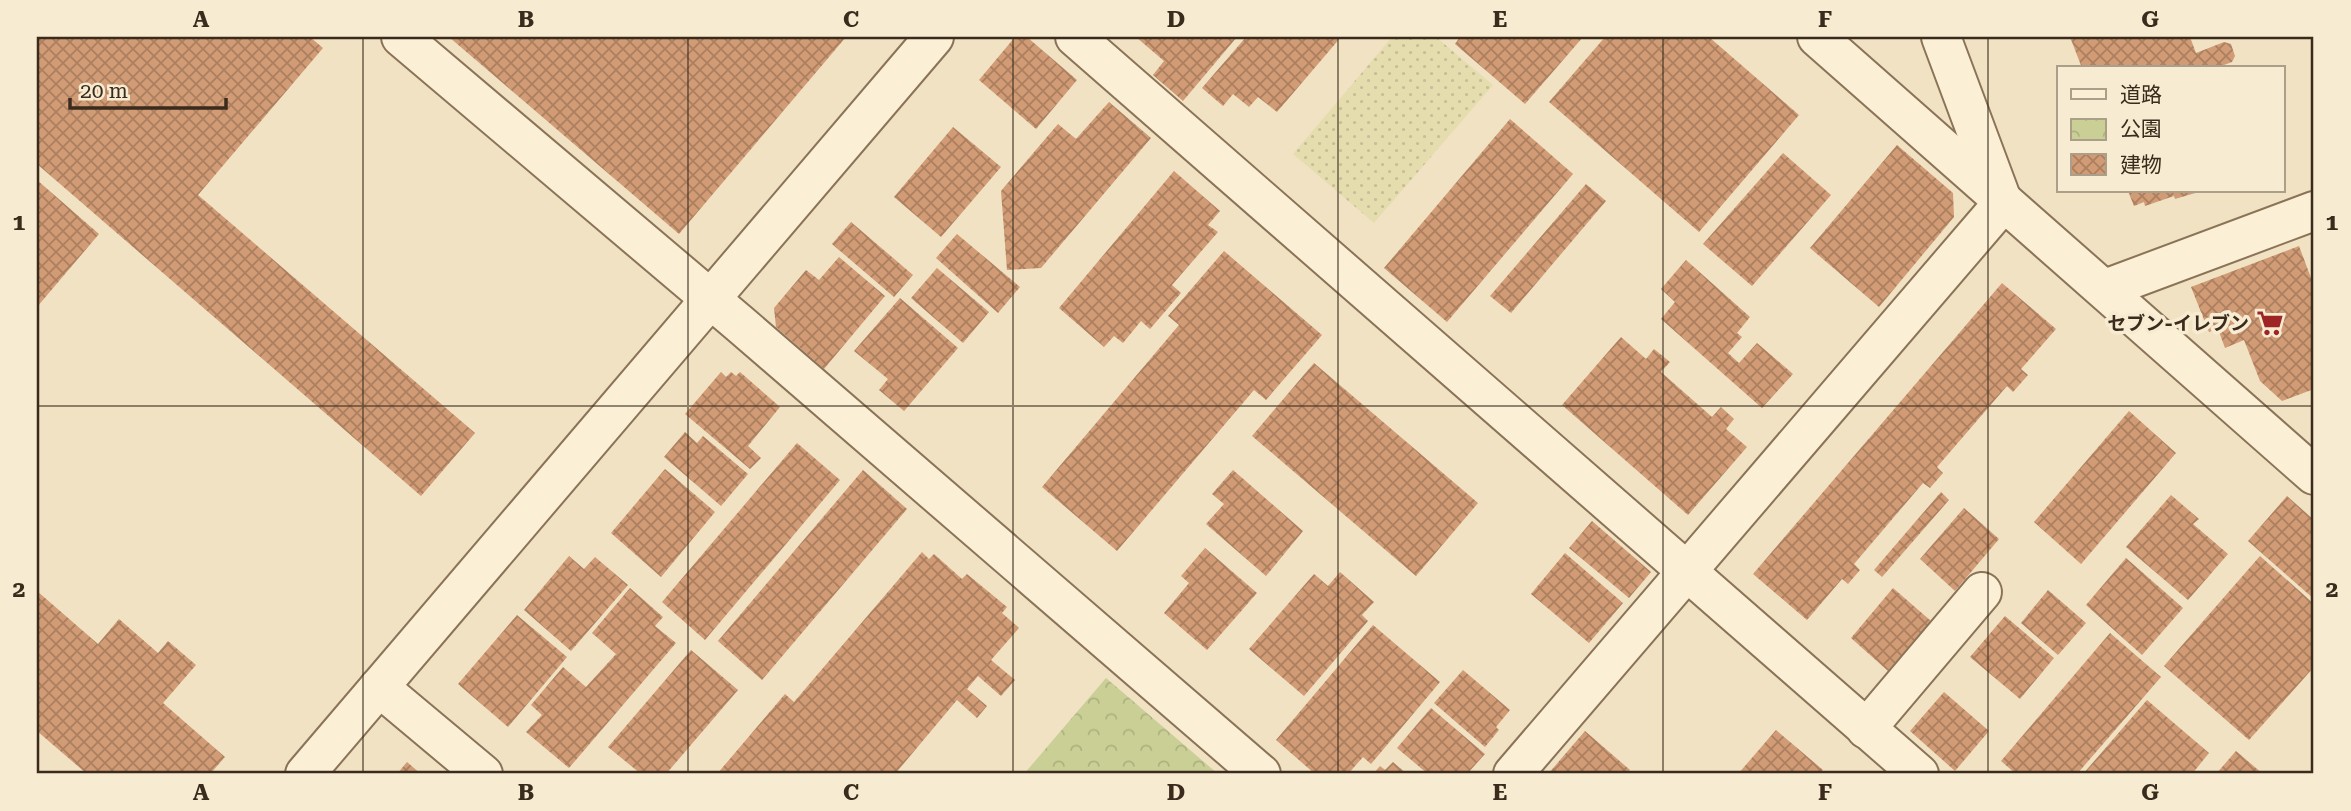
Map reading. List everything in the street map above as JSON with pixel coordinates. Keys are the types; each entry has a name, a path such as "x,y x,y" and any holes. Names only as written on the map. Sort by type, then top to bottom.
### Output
{"street":[{"path":"401,37 1261,774"},
{"path":"305,774 934,37"},
{"path":"1075,37 1919,774"},
{"path":"1817,37 2314,475"},
{"path":"1941,37 2003,203"},
{"path":"1513,774 2003,203"},
{"path":"2105,289 2314,211"},
{"path":"1866,729 1982,592"},
{"path":"379,687 483,774"}],"shaded area":[{"path":"1392,37 1436,37 1493,85 1374,223 1293,154"}],"green space":[{"path":"1106,678 1218,774 1024,774"}],"building":[{"path":"37,37 310,37 323,48 198,195 475,433 421,496 37,164"},
{"path":"449,37 846,37 679,234"},
{"path":"1015,37 1027,37 1077,80 1036,129 979,80"},
{"path":"1136,37 1237,37 1183,101 1153,75 1164,61"},
{"path":"1246,37 1341,37 1277,112 1258,97 1249,107 1233,94 1223,106 1202,88"},
{"path":"1460,37 1583,37 1525,104 1455,44"},
{"path":"1605,37 1709,37 1799,115 1699,232 1549,102"},
{"path":"2070,37 2190,37 2196,53 2224,42 2231,44 2235,56 2232,62 2221,66 2081,66"},
{"path":"1109,102 1151,138 1041,268 1007,270 1001,191 1058,124 1076,139"},
{"path":"1510,119 1573,174 1447,322 1384,268"},
{"path":"953,127 1001,167 941,237 894,197"},
{"path":"1897,145 1953,193 1954,217 1879,307 1810,248"},
{"path":"1783,153 1831,195 1752,286 1703,244"},
{"path":"1174,171 1220,211 1208,225 1218,232 1172,285 1181,293 1150,329 1141,321 1123,343 1114,336 1104,347 1059,308"},
{"path":"37,180 99,234 37,307"},
{"path":"1586,184 1606,201 1511,313 1490,296"},
{"path":"2128,192 2199,192 2175,199 2174,196 2145,206 2144,202 2134,206"},
{"path":"851,222 913,275 894,297 832,244"},
{"path":"957,234 1020,287 998,313 936,258"},
{"path":"2299,246 2314,286 2314,389 2282,401 2260,381 2244,340 2225,348 2218,329 2209,332 2191,287"},
{"path":"1224,251 1322,335 1266,400 1254,390 1117,551 1042,487 1179,325 1168,316"},
{"path":"839,257 885,296 824,369 776,327 774,308 806,270 819,280"},
{"path":"1686,260 1750,317 1737,333 1742,337 1728,353 1739,363 1757,343 1793,374 1762,408 1661,319 1675,302 1661,289"},
{"path":"937,268 989,312 963,343 911,298"},
{"path":"2002,283 2056,329 2021,369 2028,375 2013,392 2007,386 1937,467 1943,473 1930,488 1923,483 1854,564 1860,570 1848,584 1842,579 1807,620 1753,574"},
{"path":"900,298 958,348 904,411 879,390 888,379 854,351"},
{"path":"1621,337 1646,359 1654,349 1670,362 1661,372 1712,417 1721,407 1734,419 1726,429 1747,447 1688,515 1562,405"},
{"path":"1314,363 1478,503 1416,576 1252,436"},
{"path":"721,372 726,377 731,372 736,376 740,372 780,407 748,446 761,458 750,469 685,414"},
{"path":"2129,411 2176,453 2081,564 2034,522"},
{"path":"685,432 697,443 703,436 748,474 721,506 664,457"},
{"path":"797,443 840,480 705,640 662,602"},
{"path":"665,469 715,512 661,577 611,533"},
{"path":"863,470 907,509 762,680 718,641"},
{"path":"1233,470 1303,531 1266,576 1206,524 1224,504 1212,494"},
{"path":"1941,492 1949,500 1882,577 1874,570"},
{"path":"2171,495 2199,519 2193,524 2228,554 2188,600 2126,547"},
{"path":"2287,496 2314,520 2314,599 2248,541"},
{"path":"1964,508 1999,539 1955,591 1920,559"},
{"path":"1592,521 1651,572 1629,598 1569,548"},
{"path":"1205,548 1257,593 1207,650 1164,613 1189,583 1181,576"},
{"path":"922,552 929,559 934,554 962,579 967,574 1007,607 1002,613 1019,628 991,660 1015,680 1001,696 978,676 967,689 987,706 977,718 957,700 895,774 717,774 785,694 794,702"},
{"path":"1565,553 1623,603 1589,643 1531,594"},
{"path":"569,556 584,569 595,557 628,585 571,651 524,610"},
{"path":"2260,556 2314,604 2314,667 2249,740 2164,666"},
{"path":"2126,558 2183,608 2142,655 2086,605"},
{"path":"1340,572 1374,602 1362,615 1368,621 1304,696 1249,649 1314,574 1328,586"},
{"path":"630,588 663,617 655,626 676,643 569,768 526,732 542,715 531,705 563,667 586,687 616,654 592,633"},
{"path":"1893,588 1931,621 1888,671 1851,638"},
{"path":"2048,590 2086,623 2058,655 2021,623"},
{"path":"37,591 98,644 119,619 158,653 168,641 196,665 163,703 225,757 210,774 87,774 37,731"},
{"path":"517,615 567,657 508,727 458,684"},
{"path":"2005,616 2054,658 2020,699 1970,657"},
{"path":"1373,625 1440,682 1371,764 1363,757 1348,774 1315,774 1276,740"},
{"path":"2110,633 2161,677 2077,774 2016,774 2001,761"},
{"path":"691,650 738,690 666,774 641,774 608,747"},
{"path":"1463,670 1510,710 1485,747 1434,703"},
{"path":"1944,692 1989,731 1955,771 1910,731"},
{"path":"2147,700 2209,753 2192,774 2083,774"},
{"path":"1431,708 1485,754 1467,774 1428,774 1397,748"},
{"path":"1776,730 1823,770 1820,774 1738,774"},
{"path":"1585,731 1630,770 1627,774 1548,774"},
{"path":"2236,751 2263,774 2216,774"},
{"path":"407,762 421,774 397,774"},
{"path":"1393,762 1407,774 1373,774 1380,766 1385,770"}],"place":[{"name":"セブン-イレブン","path":"2270,323"}]}
